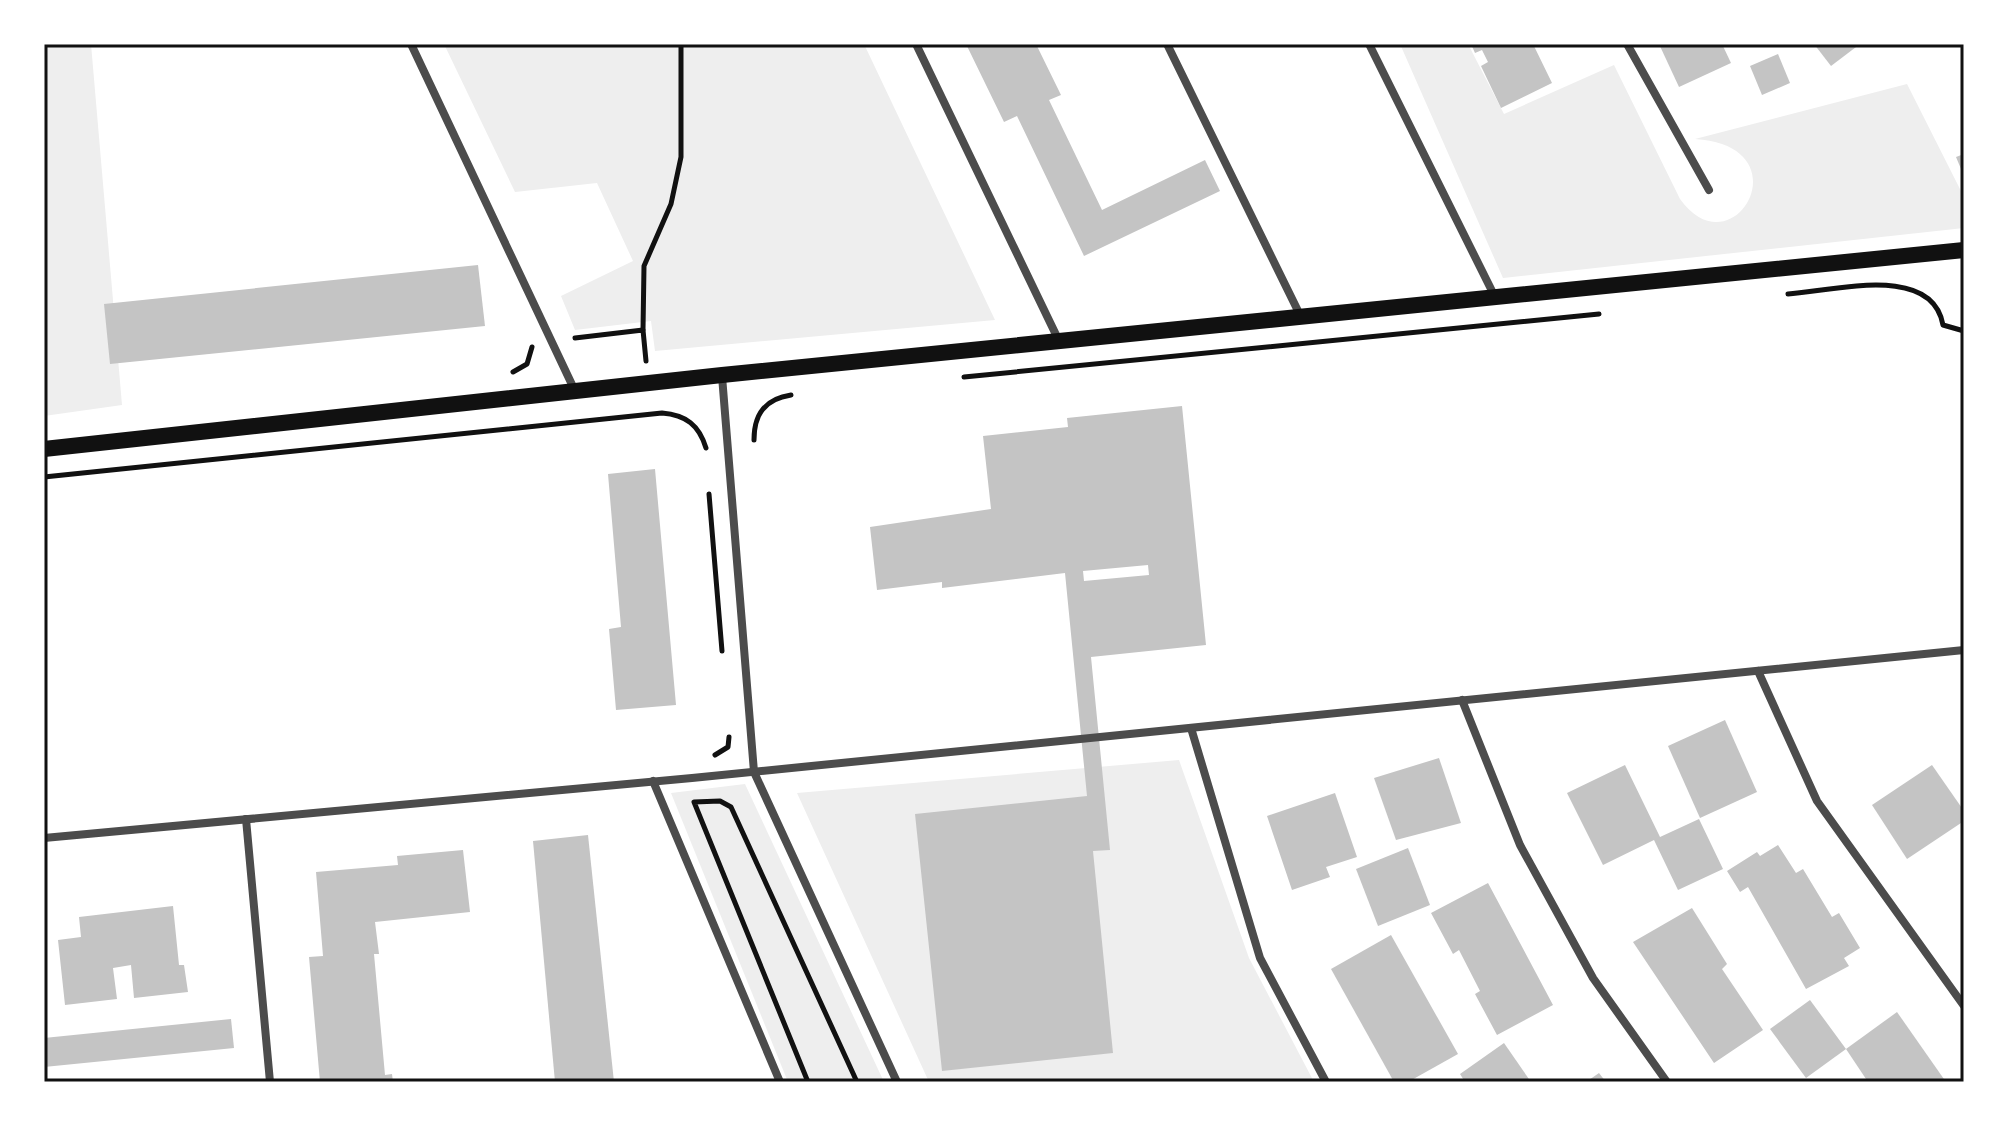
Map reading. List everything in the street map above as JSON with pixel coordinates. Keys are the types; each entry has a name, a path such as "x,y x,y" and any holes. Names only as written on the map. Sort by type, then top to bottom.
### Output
{"main road":[{"path":"44,449 1300,315 1964,250"}],"street":[{"path":"411,44 575,391"},
{"path":"916,44 1059,341"},
{"path":"1167,44 1300,315"},
{"path":"1369,44 1494,295"},
{"path":"1627,44 1709,190"},
{"path":"722,375 754,772 897,1082"},
{"path":"44,838 754,772 1964,650"},
{"path":"1758,671 1817,801 1964,1006"},
{"path":"1462,700 1528,859 1593,978 1667,1082"},
{"path":"1191,728 1260,958 1326,1082"},
{"path":"653,781 780,1082"},
{"path":"246,819 270,1082"}],"path":[{"path":"646,363 644,266 671,204 681,157 681,44"},
{"path":"1776,295 1909,286 1930,297 1943,325 1964,331"},
{"path":"957,378 1607,313"},
{"path":"575,338 643,330"},
{"path":"754,440 754,424 762,408 783,396 800,393"},
{"path":"44,477 662,413 679,415 695,426 706,446 707,461"},
{"path":"709,491 722,662"},
{"path":"705,756 717,755 728,747 728,724"},
{"path":"808,1082 694,802 720,801 731,807 857,1082"}],"shaded area":[{"path":"44,44 91,44 122,405 44,416"},
{"path":"444,44 864,44 995,320 655,351 651,321 575,330 561,296 633,261 597,183 515,192"},
{"path":"1400,44 1468,44 1504,114 1614,65 1680,199 1700,218 1720,222 1737,214 1749,199 1753,181 1747,162 1728,147 1695,139 1907,84 1964,197 1964,228 1503,278"},
{"path":"1179,760 1249,958 1314,1082 929,1082 797,793"},
{"path":"745,784 884,1082 788,1082 671,793"}],"building":[{"path":"966,44 1036,44 1061,95 1049,100 1102,210 1205,160 1220,191 1084,256 1017,116 1004,122"},
{"path":"1471,44 1533,44 1552,83 1501,108 1481,66 1488,62 1482,50 1475,53"},
{"path":"1659,44 1722,44 1731,63 1679,87"},
{"path":"1814,44 1860,44 1831,66"},
{"path":"1778,54 1790,83 1762,95 1750,66"},
{"path":"1964,154 1964,176 1956,157"},
{"path":"478,265 485,326 110,364 104,304"},
{"path":"1182,406 1206,645 1091,657 1110,850 1093,851 1113,1053 942,1071 915,814 1087,796 1065,573 942,588 942,582 877,590 870,527 991,509 983,436 1068,427 1067,418","holes":["1148,565 1149,575 1084,581 1083,571"]},
{"path":"655,469 676,705 616,710 609,629 621,627 608,474"},
{"path":"1725,720 1757,792 1700,818 1668,746"},
{"path":"1439,758 1461,823 1396,840 1374,778"},
{"path":"1625,765 1660,837 1699,819 1723,869 1678,890 1654,840 1603,865 1567,793"},
{"path":"1932,765 1964,811 1964,821 1907,859 1872,805"},
{"path":"1335,793 1357,857 1326,867 1330,877 1292,890 1267,816"},
{"path":"588,835 614,1082 555,1082 533,841"},
{"path":"1778,845 1796,873 1803,869 1832,917 1839,913 1860,948 1844,958 1849,966 1806,989 1748,887 1740,892 1727,871 1757,852 1760,856"},
{"path":"1408,848 1430,905 1378,926 1356,869"},
{"path":"463,850 470,912 375,922 379,954 374,954 385,1075 392,1074 393,1082 320,1082 309,957 323,956 316,872 398,865 397,856"},
{"path":"1488,883 1553,1005 1497,1035 1475,994 1480,991 1459,950 1453,954 1431,913"},
{"path":"173,906 179,965 184,965 188,992 134,998 131,965 113,968 117,999 65,1005 58,940 81,937 79,917"},
{"path":"1692,908 1727,964 1722,969 1763,1030 1714,1063 1633,942"},
{"path":"1391,935 1458,1054 1408,1082 1394,1082 1331,969"},
{"path":"1810,1000 1846,1049 1806,1078 1770,1029"},
{"path":"1897,1012 1946,1082 1868,1082 1846,1049"},
{"path":"231,1019 234,1048 44,1067 44,1038"},
{"path":"1504,1043 1531,1082 1465,1082 1460,1074"},
{"path":"1599,1073 1606,1082 1586,1082"}]}
